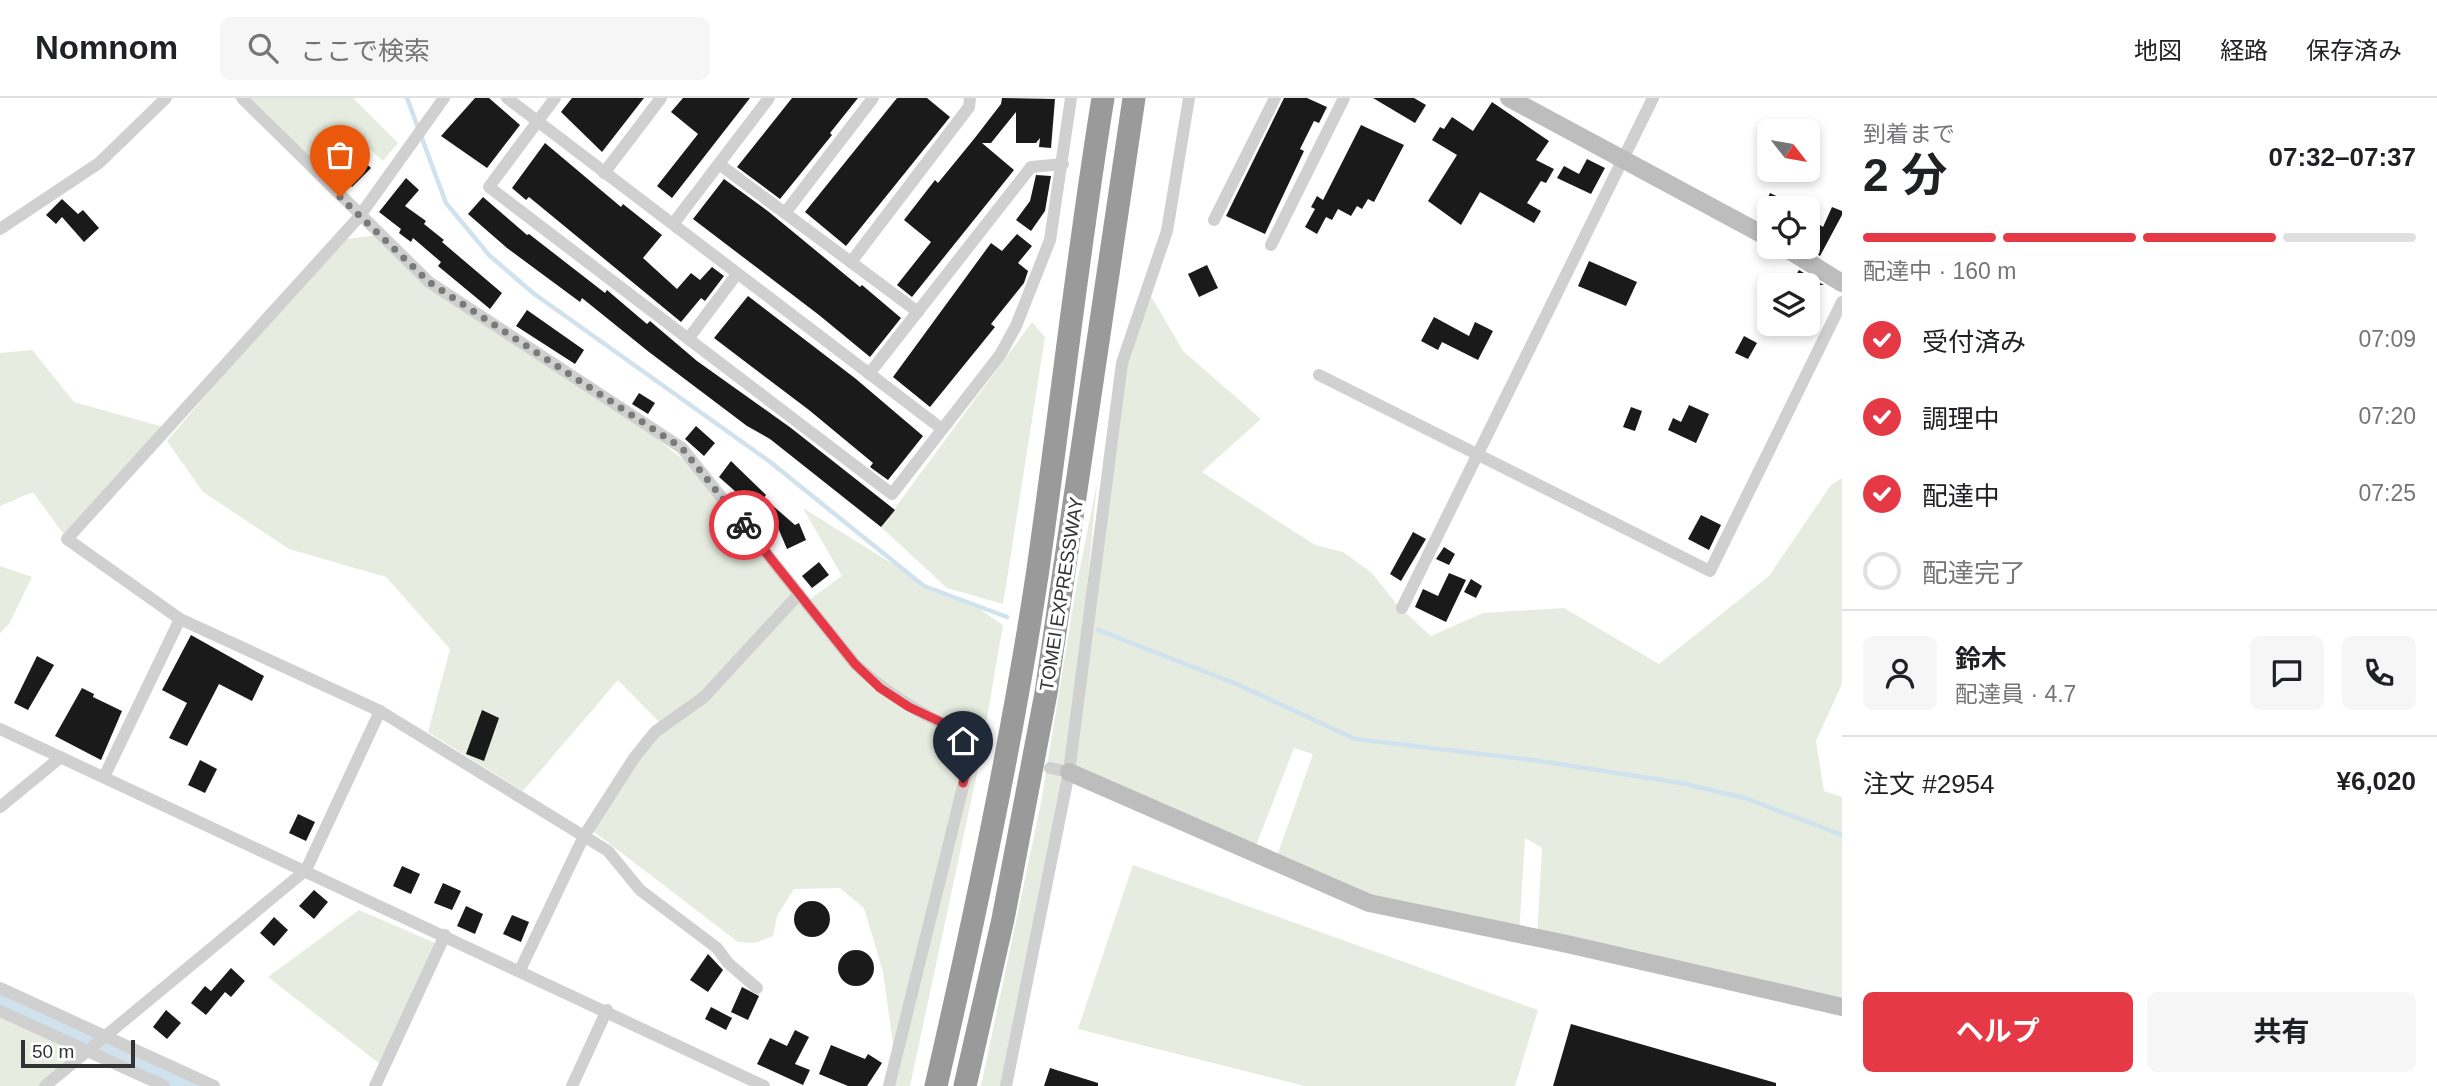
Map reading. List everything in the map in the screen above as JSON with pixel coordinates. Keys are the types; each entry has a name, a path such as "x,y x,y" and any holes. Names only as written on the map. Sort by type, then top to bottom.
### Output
{"highway":[{"name":"TOMEI EXPRESSWAY","path":"936,1086 976,914 1037,575 1101,98"},
{"name":"TOMEI EXPRESSWAY","path":"965,1086 1003,919 1046,692 1134,98"}],"street":[{"path":"0,229 99,163 166,98"},
{"path":"242,98 429,282 682,448 855,664 880,688 909,707 987,744"},
{"path":"444,98 359,216 68,539 180,619 380,711 608,851 640,890 718,948 728,963 757,988"},
{"path":"507,98 942,429"},
{"path":"555,98 489,187 892,494 1000,355 1017,326 1050,240 1071,98"},
{"path":"604,173 660,98"},
{"path":"673,224 769,98"},
{"path":"785,213 873,98"},
{"path":"851,262 969,107 970,98"},
{"path":"1006,1086 1069,772 1122,363 1167,231 1189,98"},
{"path":"1214,220 1275,98"},
{"path":"1271,245 1344,98"},
{"path":"1508,98 1757,231"},
{"path":"1402,608 1653,98"},
{"path":"719,164 918,312"},
{"path":"869,374 1031,167 1063,164"},
{"path":"1803,259 1842,283"},
{"path":"688,339 737,274"},
{"path":"1319,375 1710,571 1842,302"},
{"path":"520,970 584,836 655,732 704,697 799,594"},
{"path":"104,777 180,619"},
{"path":"45,1086 306,870 380,711"},
{"path":"2,732 306,870 764,1086"},
{"path":"890,1086 975,738"},
{"path":"0,807 61,757"},
{"path":"1050,768 1069,772 1369,904 1567,944 1842,1007"},
{"path":"375,1086 445,935"},
{"path":"0,988 214,1086"},
{"path":"572,1086 607,1010"},
{"path":"0,1011 164,1086"}],"shaded area":[{"path":"251,98 353,98 398,143 383,161 355,136 324,171"},
{"path":"379,235 466,306 609,400 705,477 806,602 842,576 803,508 931,588 972,604 1003,625 979,764 910,1086 886,1086 893,1044 883,972 864,908 840,888 794,889 777,916 773,936 755,943 738,942 589,828 663,726 618,680 523,791 428,732 450,649 386,577 289,549 203,492 167,441 338,240"},
{"path":"1151,296 1183,351 1261,419 1202,472 1315,545 1343,552 1372,573 1398,606 1431,636 1483,613 1564,608 1659,664 1769,576 1831,485 1842,478 1842,684 1816,741 1824,791 1842,797 1842,1007 1537,938 1542,848 1525,838 1519,934 1369,903 1275,862 1313,754 1294,748 1253,853 1068,771 1004,1086 981,1086 1041,803 1076,588 1097,483 1074,725 1124,358"},
{"path":"1032,322 1045,337 1003,604 947,588 881,527"},
{"path":"32,350 74,402 167,428 67,539 33,492 0,506 0,353"},
{"path":"0,566 32,577 9,624 0,633"},
{"path":"1133,865 1538,1010 1515,1086 1305,1086 1078,1029"},
{"path":"359,910 435,943 380,1064 268,977"},
{"path":"0,1004 81,1048 39,1086 0,1086"}],"building":[{"path":"475,98 489,98 520,125 487,168 441,136"},
{"path":"572,98 644,98 602,152 561,112"},
{"path":"683,98 750,98 672,198 657,186 698,134 671,112"},
{"path":"792,98 858,98 780,199 737,167"},
{"path":"897,98 927,98 950,117 846,246 805,212"},
{"path":"1002,98 1055,99 1051,148 1039,147 1040,138 1036,143 1016,143 1016,112 991,143 982,143 1014,170 912,297 897,285 931,242 904,220 935,180 938,183 974,139 1001,104"},
{"path":"1284,98 1307,98 1327,107 1319,123 1314,121 1300,149 1304,151 1265,234 1226,216"},
{"path":"1373,98 1414,98 1426,105 1415,123"},
{"path":"1492,102 1549,141 1536,160 1554,169 1546,183 1541,181 1527,203 1541,211 1534,223 1480,192 1461,225 1428,201 1457,155 1432,140 1440,127 1444,129 1452,117 1473,131"},
{"path":"1361,125 1404,145 1374,202 1368,199 1362,209 1357,206 1351,216 1338,209 1332,220 1326,217 1317,234 1305,227 1315,209 1311,207 1317,196 1323,200"},
{"path":"545,143 621,207 623,204 662,235 643,258 677,289 691,273 700,280 712,267 724,276 705,301 701,298 681,322 529,197 526,200 512,188"},
{"path":"359,157 371,168 352,187 341,175"},
{"path":"1587,159 1605,168 1591,194 1557,178 1564,166 1579,174"},
{"path":"1036,175 1051,176 1045,211 1031,231 1016,220 1030,201"},
{"path":"406,178 419,190 405,206 426,221 424,224 444,240 442,242 502,293 490,309 438,266 441,262 413,238 411,242 399,233 401,229 379,212"},
{"path":"724,179 901,318 870,357 693,219"},
{"path":"483,197 527,235 605,293 607,290 647,324 650,321 697,361 791,428 895,510 881,527 770,439 747,426 582,298 580,302 507,248 468,214"},
{"path":"62,199 78,214 83,210 99,228 84,242 62,217 56,224 46,215"},
{"path":"1832,207 1842,211 1820,256 1820,225 1823,227"},
{"path":"1017,234 1032,246 1018,263 1028,271 1024,283 991,324 995,327 930,407 893,377 991,243 1002,251"},
{"path":"1589,261 1637,282 1626,306 1578,286"},
{"path":"1207,265 1218,288 1199,297 1188,274"},
{"path":"748,296 856,379 923,436 888,480 870,467 873,463 809,410 714,338"},
{"path":"527,310 584,350 575,364 516,326"},
{"path":"1434,317 1469,336 1475,322 1493,331 1478,360 1442,342 1438,350 1421,341"},
{"path":"1744,336 1757,343 1748,359 1735,353"},
{"path":"639,393 655,403 648,414 632,404"},
{"path":"1689,405 1709,414 1696,443 1668,430 1673,418 1681,422"},
{"path":"1631,407 1642,411 1635,431 1623,427"},
{"path":"696,426 715,443 704,456 685,439"},
{"path":"731,461 766,495 764,498 795,525 799,523 806,540 787,549 776,523 769,531 757,521 762,515 719,477"},
{"path":"1701,515 1721,525 1709,550 1688,539"},
{"path":"1413,532 1426,539 1401,581 1390,574"},
{"path":"1444,547 1455,554 1449,565 1436,559"},
{"path":"819,562 829,575 812,588 802,576"},
{"path":"1449,573 1466,580 1446,622 1415,607 1423,589 1438,596"},
{"path":"1471,579 1482,586 1476,598 1464,592"},
{"path":"191,635 264,676 252,701 219,684 187,746 169,738 187,703 162,690"},
{"path":"37,656 54,665 28,710 14,703"},
{"path":"82,688 94,694 93,697 122,711 101,760 55,736"},
{"path":"482,710 499,718 484,761 466,754"},
{"path":"200,760 217,769 205,793 188,785"},
{"path":"298,814 315,822 306,841 289,833"},
{"path":"402,866 420,874 411,894 393,886"},
{"path":"443,883 461,891 452,910 434,903"},
{"path":"314,890 328,902 314,919 299,906"},
{"path":"812,901 825,906 830,919 825,932 812,937 799,932 794,919 799,906"},
{"path":"466,906 483,914 475,934 457,926"},
{"path":"512,915 529,922 521,942 503,934"},
{"path":"274,917 288,930 274,946 260,933"},
{"path":"856,950 869,955 874,968 869,981 856,986 843,981 838,968 843,955"},
{"path":"708,954 723,970 708,992 690,980"},
{"path":"231,968 245,981 231,997 225,992 206,1015 191,1003 205,986 211,991"},
{"path":"742,987 759,996 748,1020 731,1012"},
{"path":"711,1007 732,1018 726,1030 705,1019"},
{"path":"166,1010 181,1023 167,1039 153,1027"},
{"path":"1571,1024 1776,1083 1776,1086 1553,1086"},
{"path":"795,1030 809,1037 795,1064 810,1070 803,1085 757,1064 770,1038 787,1046"},
{"path":"831,1045 865,1059 868,1054 882,1063 867,1086 848,1086 819,1074"},
{"path":"1050,1068 1098,1083 1098,1086 1044,1086"}],"waterway":[{"path":"407,98 446,203 489,255 533,293 769,461 924,586 1007,617"},
{"path":"1098,630 1239,685 1355,739 1533,760 1681,783 1745,798 1842,835"},
{"path":"0,997 191,1086"}],"way so far":[{"path":"340,197 429,282 682,448 744,525"}],"route":[{"path":"744,525 855,664 880,688 909,707 975,738 963,783"}]}
